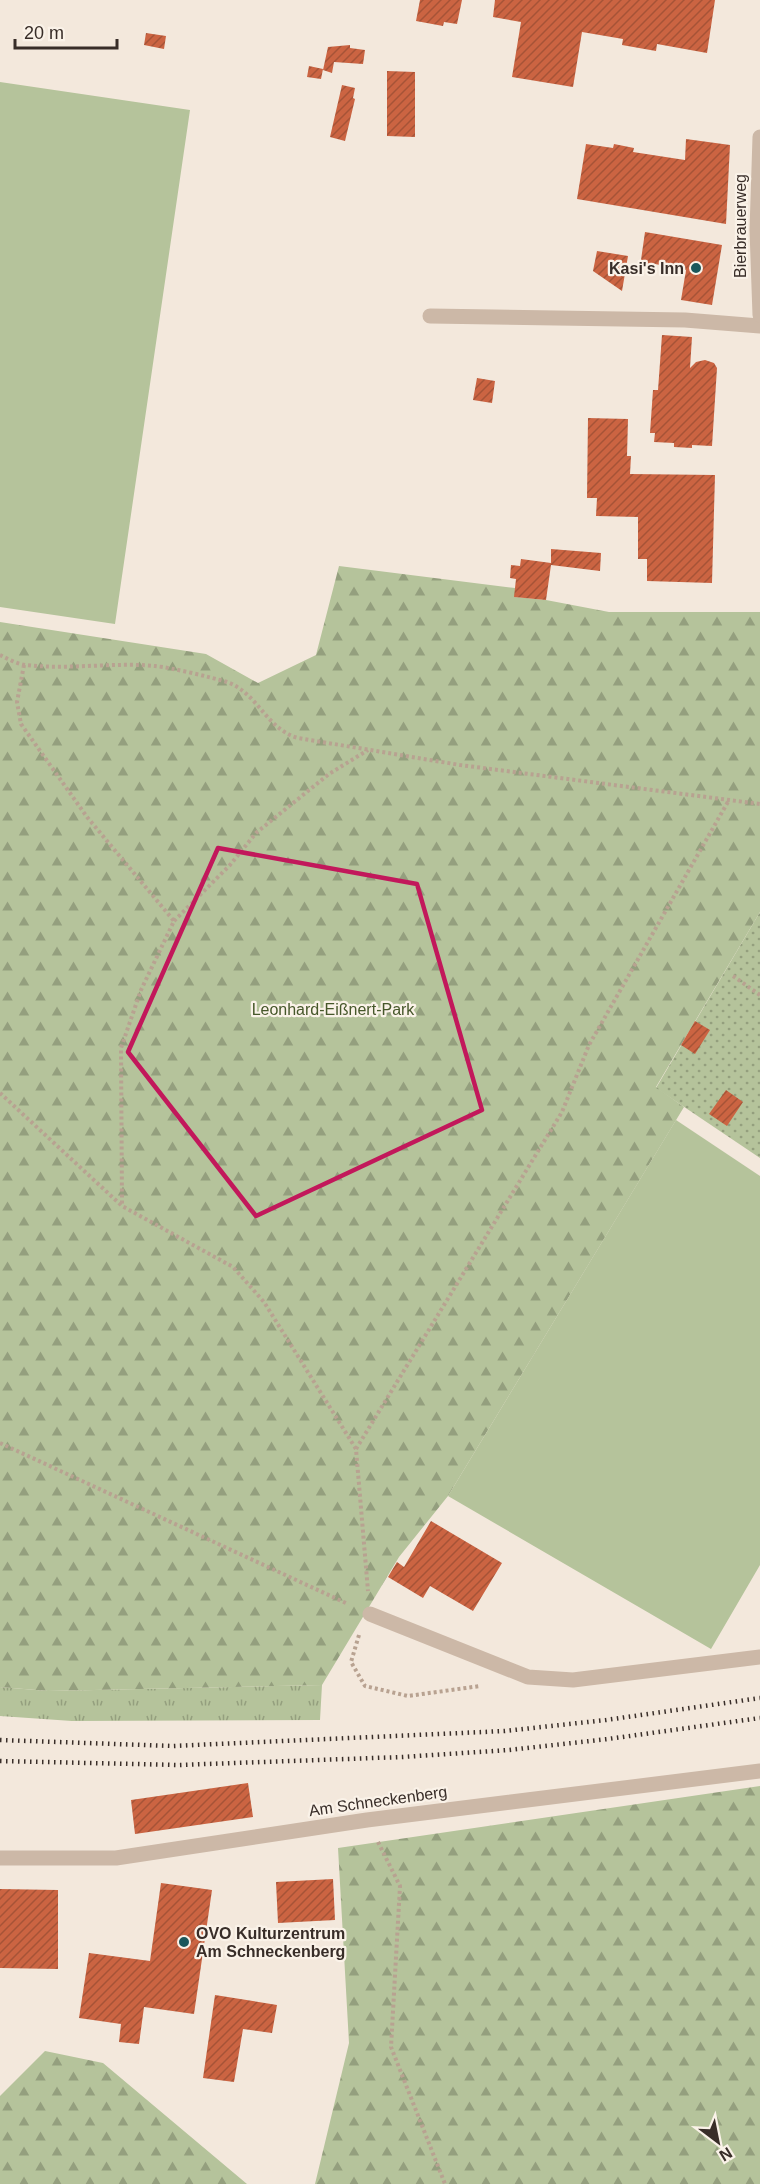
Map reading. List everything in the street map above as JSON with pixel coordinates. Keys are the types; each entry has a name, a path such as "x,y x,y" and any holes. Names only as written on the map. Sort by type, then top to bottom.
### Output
{"street":[{"name":"Bierbrauerweg","path":"760,137 757,230 760,315"},
{"path":"430,316 685,320 760,326"},
{"path":"370,1614 528,1677 573,1680 760,1657"},
{"name":"Am Schneckenberg","path":"0,1858 116,1858 367,1820 760,1771"}],"path":[{"path":"0,655 24,665 156,666 228,683 241,690 273,724 286,734 460,765 760,804"},
{"path":"24,665 18,702 21,724 87,817 174,921"},
{"path":"122,1206 121,1048 141,990 174,921 230,864 256,833 329,774 369,750"},
{"path":"357,1449 562,1113 589,1045 729,800"},
{"path":"733,976 760,994"},
{"path":"0,1093 122,1206 233,1267 264,1302 357,1449 370,1614 360,1634 351,1662 365,1686 408,1696 487,1685"},
{"path":"0,1443 370,1614"},
{"path":"367,1820 400,1886 391,2047 445,2184"}],"highlighted area":[{"path":"218,848 417,884 482,1110 256,1216 128,1052"}],"green space":[{"path":"0,82 190,110 115,624 0,607"},
{"name":"Leonhard-Eißnert-Park","path":"339,566 515,588 515,597 546,600 609,612 760,612 760,912 656,1087 684,1107 448,1496 399,1557 322,1685 48,1691 0,1687 0,622 206,654 258,683 316,655"},
{"path":"760,912 760,1158 656,1088"},
{"path":"676,1120 760,1176 760,1565 711,1649 448,1496"},
{"path":"322,1685 320,1720 72,1721 0,1716 0,1687 48,1691"},
{"path":"760,1786 760,2184 315,2184 349,2043 338,1848"},
{"path":"45,2051 103,2063 247,2184 0,2184 0,2096"}],"building":[{"path":"420,0 462,0 457,24 444,22 443,26 416,21"},
{"path":"495,0 715,0 707,53 657,44 656,51 622,45 623,39 582,32 573,87 512,77 521,22 493,17"},
{"path":"146,33 166,36 164,49 144,45"},
{"path":"350,45 350,48 365,50 363,64 334,62 332,73 323,70 328,47"},
{"path":"309,66 323,69 321,79 307,77"},
{"path":"387,71 415,72 415,137 387,136"},
{"path":"342,85 355,88 353,98 355,99 345,141 330,137"},
{"path":"686,139 730,145 726,224 577,199 586,144 613,148 614,144 634,148 633,152 685,160"},
{"name":"Kasi's Inn","path":"645,232 722,245 712,305 681,300 686,270 655,264 654,269 640,267"},
{"path":"597,251 628,256 622,291 593,271"},
{"path":"662,335 692,337 690,368 696,362 705,360 714,363 717,368 712,446 674,447 674,443 654,442 655,433 650,433 653,390 658,390"},
{"path":"477,378 495,381 492,403 473,400"},
{"path":"588,418 628,419 627,456 631,456 630,474 715,475 712,583 647,581 647,559 638,559 638,517 596,516 597,498 587,498"},
{"path":"551,549 601,553 600,571 551,565 546,600 514,597 516,579 510,578 511,565 520,566 521,559 551,563"},
{"path":"695,1021 710,1030 695,1054 681,1045"},
{"path":"726,1090 743,1102 727,1126 709,1114"},
{"path":"431,1521 502,1563 473,1611 430,1586 423,1598 388,1577 397,1562 404,1567"},
{"path":"248,1783 253,1817 135,1834 131,1800"},
{"path":"333,1879 335,1920 278,1923 276,1882"},
{"path":"161,1883 212,1890 194,2014 144,2007 139,2044 119,2042 121,2024 79,2018 89,1953 150,1961"},
{"path":"0,1889 58,1890 58,1969 0,1968"},
{"path":"215,1995 277,2005 272,2033 243,2029 234,2082 203,2078"}],"railway":[{"path":"0,1740 173,1746 505,1731 606,1720 760,1698"},
{"path":"0,1761 179,1765 402,1757 509,1750 760,1718"}],"place":[{"name":"Kasi's Inn","path":"696,268"},
{"name":"OVO Kulturzentrum Am Schneckenberg","path":"184,1942"}]}
